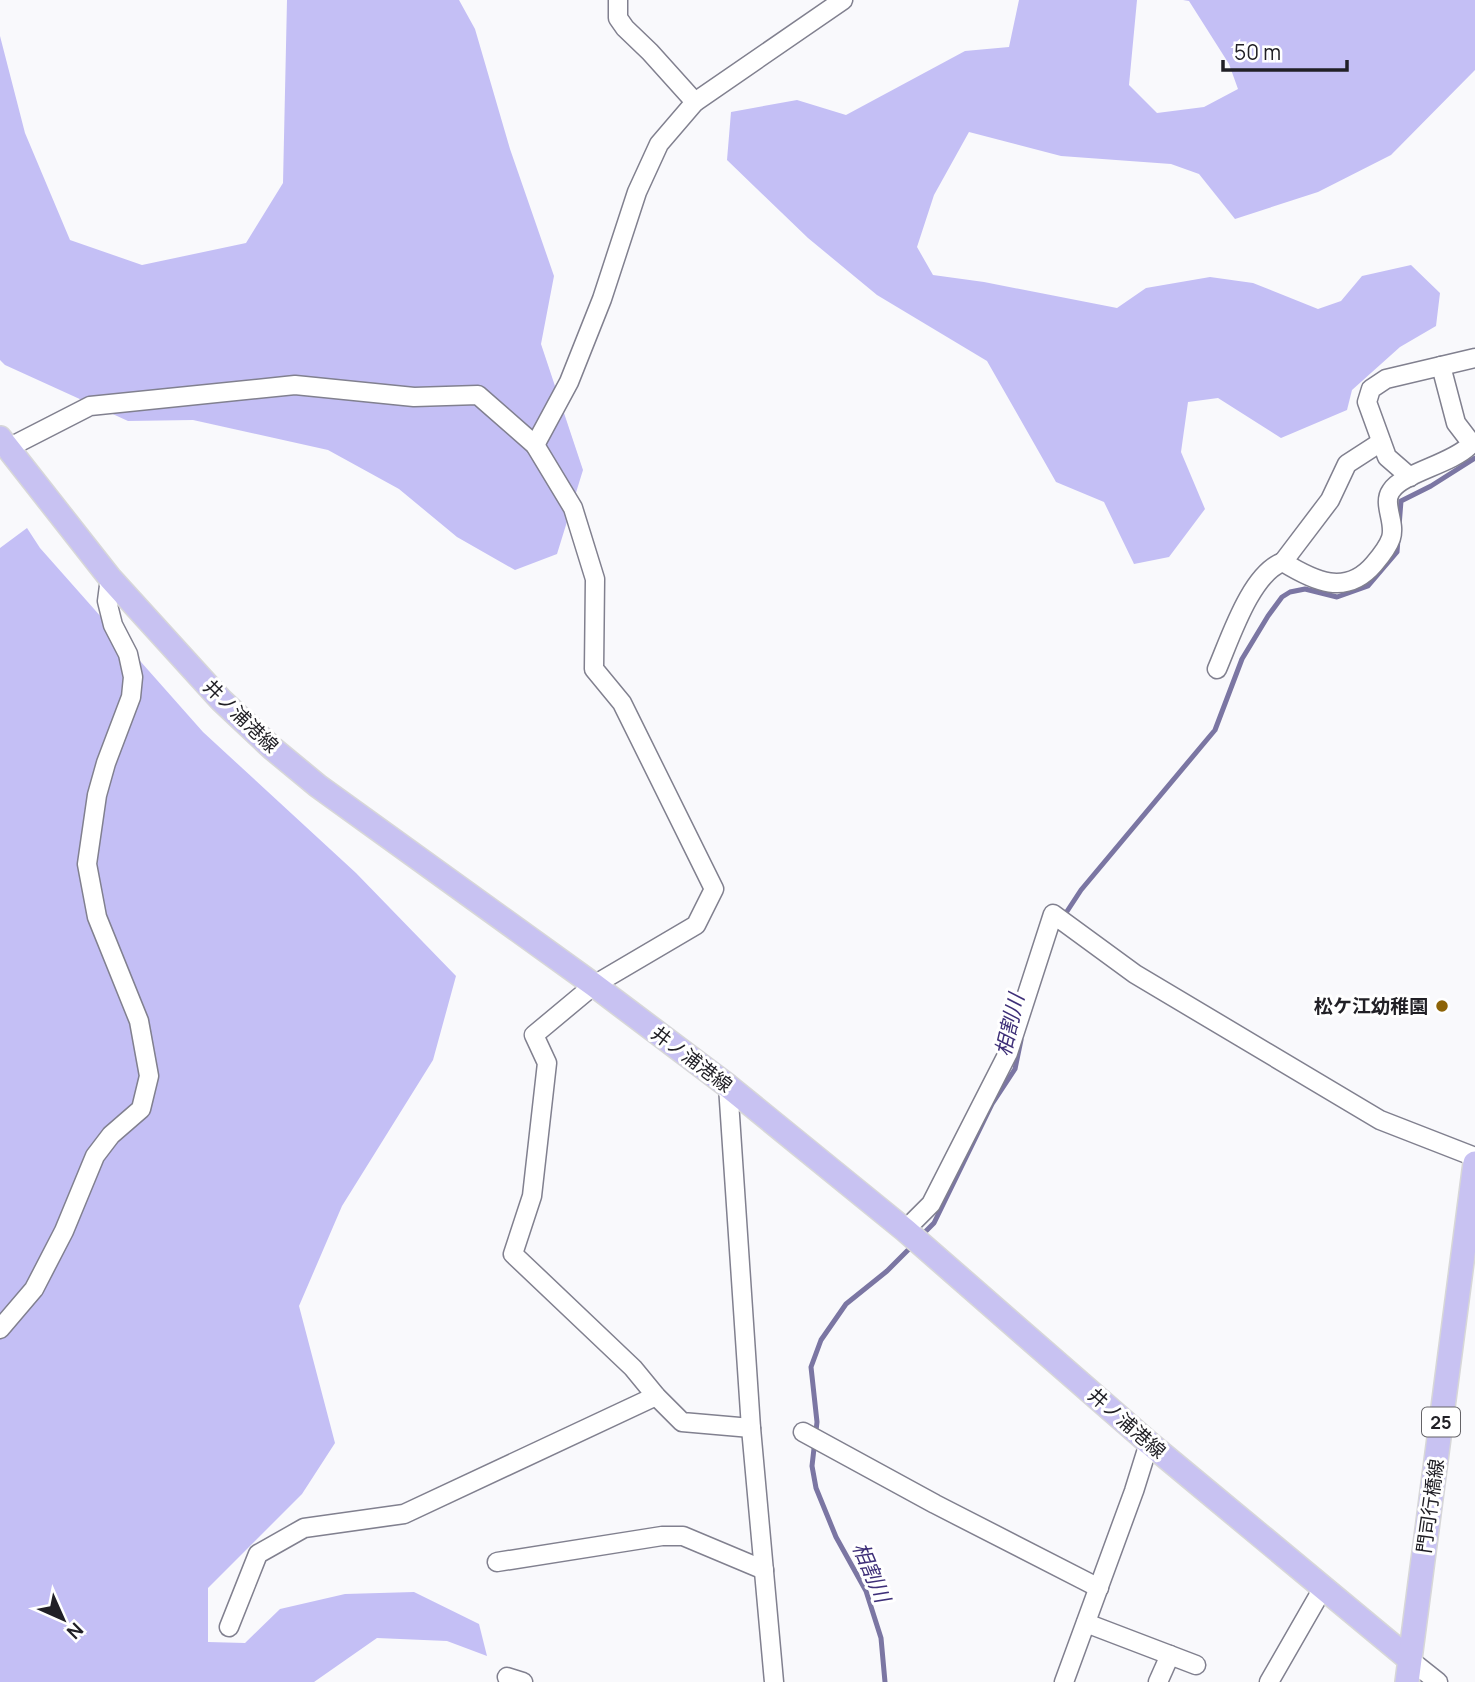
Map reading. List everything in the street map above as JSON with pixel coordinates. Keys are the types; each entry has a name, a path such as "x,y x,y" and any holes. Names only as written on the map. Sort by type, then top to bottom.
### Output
{"main road":[{"name":"井ノ浦港線","path":"3,445 110,578 222,700 318,786 594,985 728,1086 905,1230 1149,1443 1324,1588 1408,1671"},
{"name":"門司行橋線","path":"1408,1671 1473,1199 1475,1163"}],"street":[{"path":"618,0 618,18 625,28 695,102"},
{"path":"535,444 569,382 602,299 637,192 659,144 695,102 843,0"},
{"path":"1410,477 1387,457 1367,402 1371,390 1386,379 1475,358"},
{"path":"1283,562 1309,578 1340,584 1357,579 1381,555 1391,537 1389,492 1398,483 1452,458 1469,446 1469,440 1456,423 1441,366"},
{"path":"3,445 90,407 295,385 414,397 478,396 535,444 573,508 595,579 594,669 622,703 714,889 696,925 594,985 534,1035 547,1063 532,1196 513,1255 633,1368 682,1422 751,1428"},
{"path":"1217,669 1257,583 1274,565 1283,562 1330,500 1347,464 1381,442"},
{"path":"0,1329 34,1289 64,1231 95,1156 111,1135 141,1109 149,1076 139,1021 97,917 87,864 97,795 131,697 133,677 128,654 113,625 107,601 110,578"},
{"path":"905,1230 931,1203 1008,1053 1053,914 1135,974 1380,1120 1475,1157"},
{"path":"728,1086 751,1428 774,1682"},
{"path":"229,1627 258,1553 304,1528 404,1514 656,1396"},
{"path":"803,1432 1099,1588"},
{"path":"1064,1682 1149,1443"},
{"path":"497,1562 662,1536 683,1536 764,1570"},
{"path":"1269,1682 1324,1588"},
{"path":"1086,1623 1196,1665"},
{"path":"1158,1682 1170,1655"},
{"path":"1408,1671 1438,1682"}],"shaded area":[{"path":"287,0 459,0 475,29 510,149 554,276 541,344 583,470 557,554 515,570 457,537 399,489 328,450 193,420 128,421 5,365 0,360 0,36 25,133 70,240 142,265 246,243 283,183"},
{"path":"1019,0 1137,0 1129,85 1157,113 1204,107 1238,89 1229,64 1189,1 1183,0 1475,0 1475,70 1391,155 1318,192 1235,219 1199,174 1171,164 1061,156 969,132 934,195 917,247 933,275 984,282 1117,308 1146,288 1210,277 1253,283 1318,309 1341,301 1362,276 1411,265 1440,293 1436,326 1400,347 1352,390 1347,410 1281,438 1218,398 1188,402 1181,452 1205,509 1169,557 1134,564 1104,502 1056,482 987,361 877,295 808,238 727,160 731,112 797,100 846,115 965,51 1009,47"},
{"path":"27,528 40,548 203,732 356,873 456,976 433,1060 342,1206 299,1306 335,1443 302,1494 208,1588 208,1642 245,1643 280,1609 345,1594 414,1592 479,1624 487,1656 447,1641 377,1638 314,1682 0,1682 0,548"}],"waterway":[{"name":"相割川","path":"1062,919 1081,890 1215,730 1242,659 1282,597 1305,589 1337,597 1368,586 1397,552 1401,501 1431,486 1475,458"},
{"name":"相割川","path":"922,1235 934,1223 992,1104 1015,1069 1021,1040"},
{"name":"相割川","path":"885,1682 881,1638 866,1591 836,1537 816,1488 812,1466 817,1422 811,1367 821,1340 846,1304 887,1271 913,1245"}],"place":[{"name":"松ケ江幼稚園","path":"1442,1006"}]}
